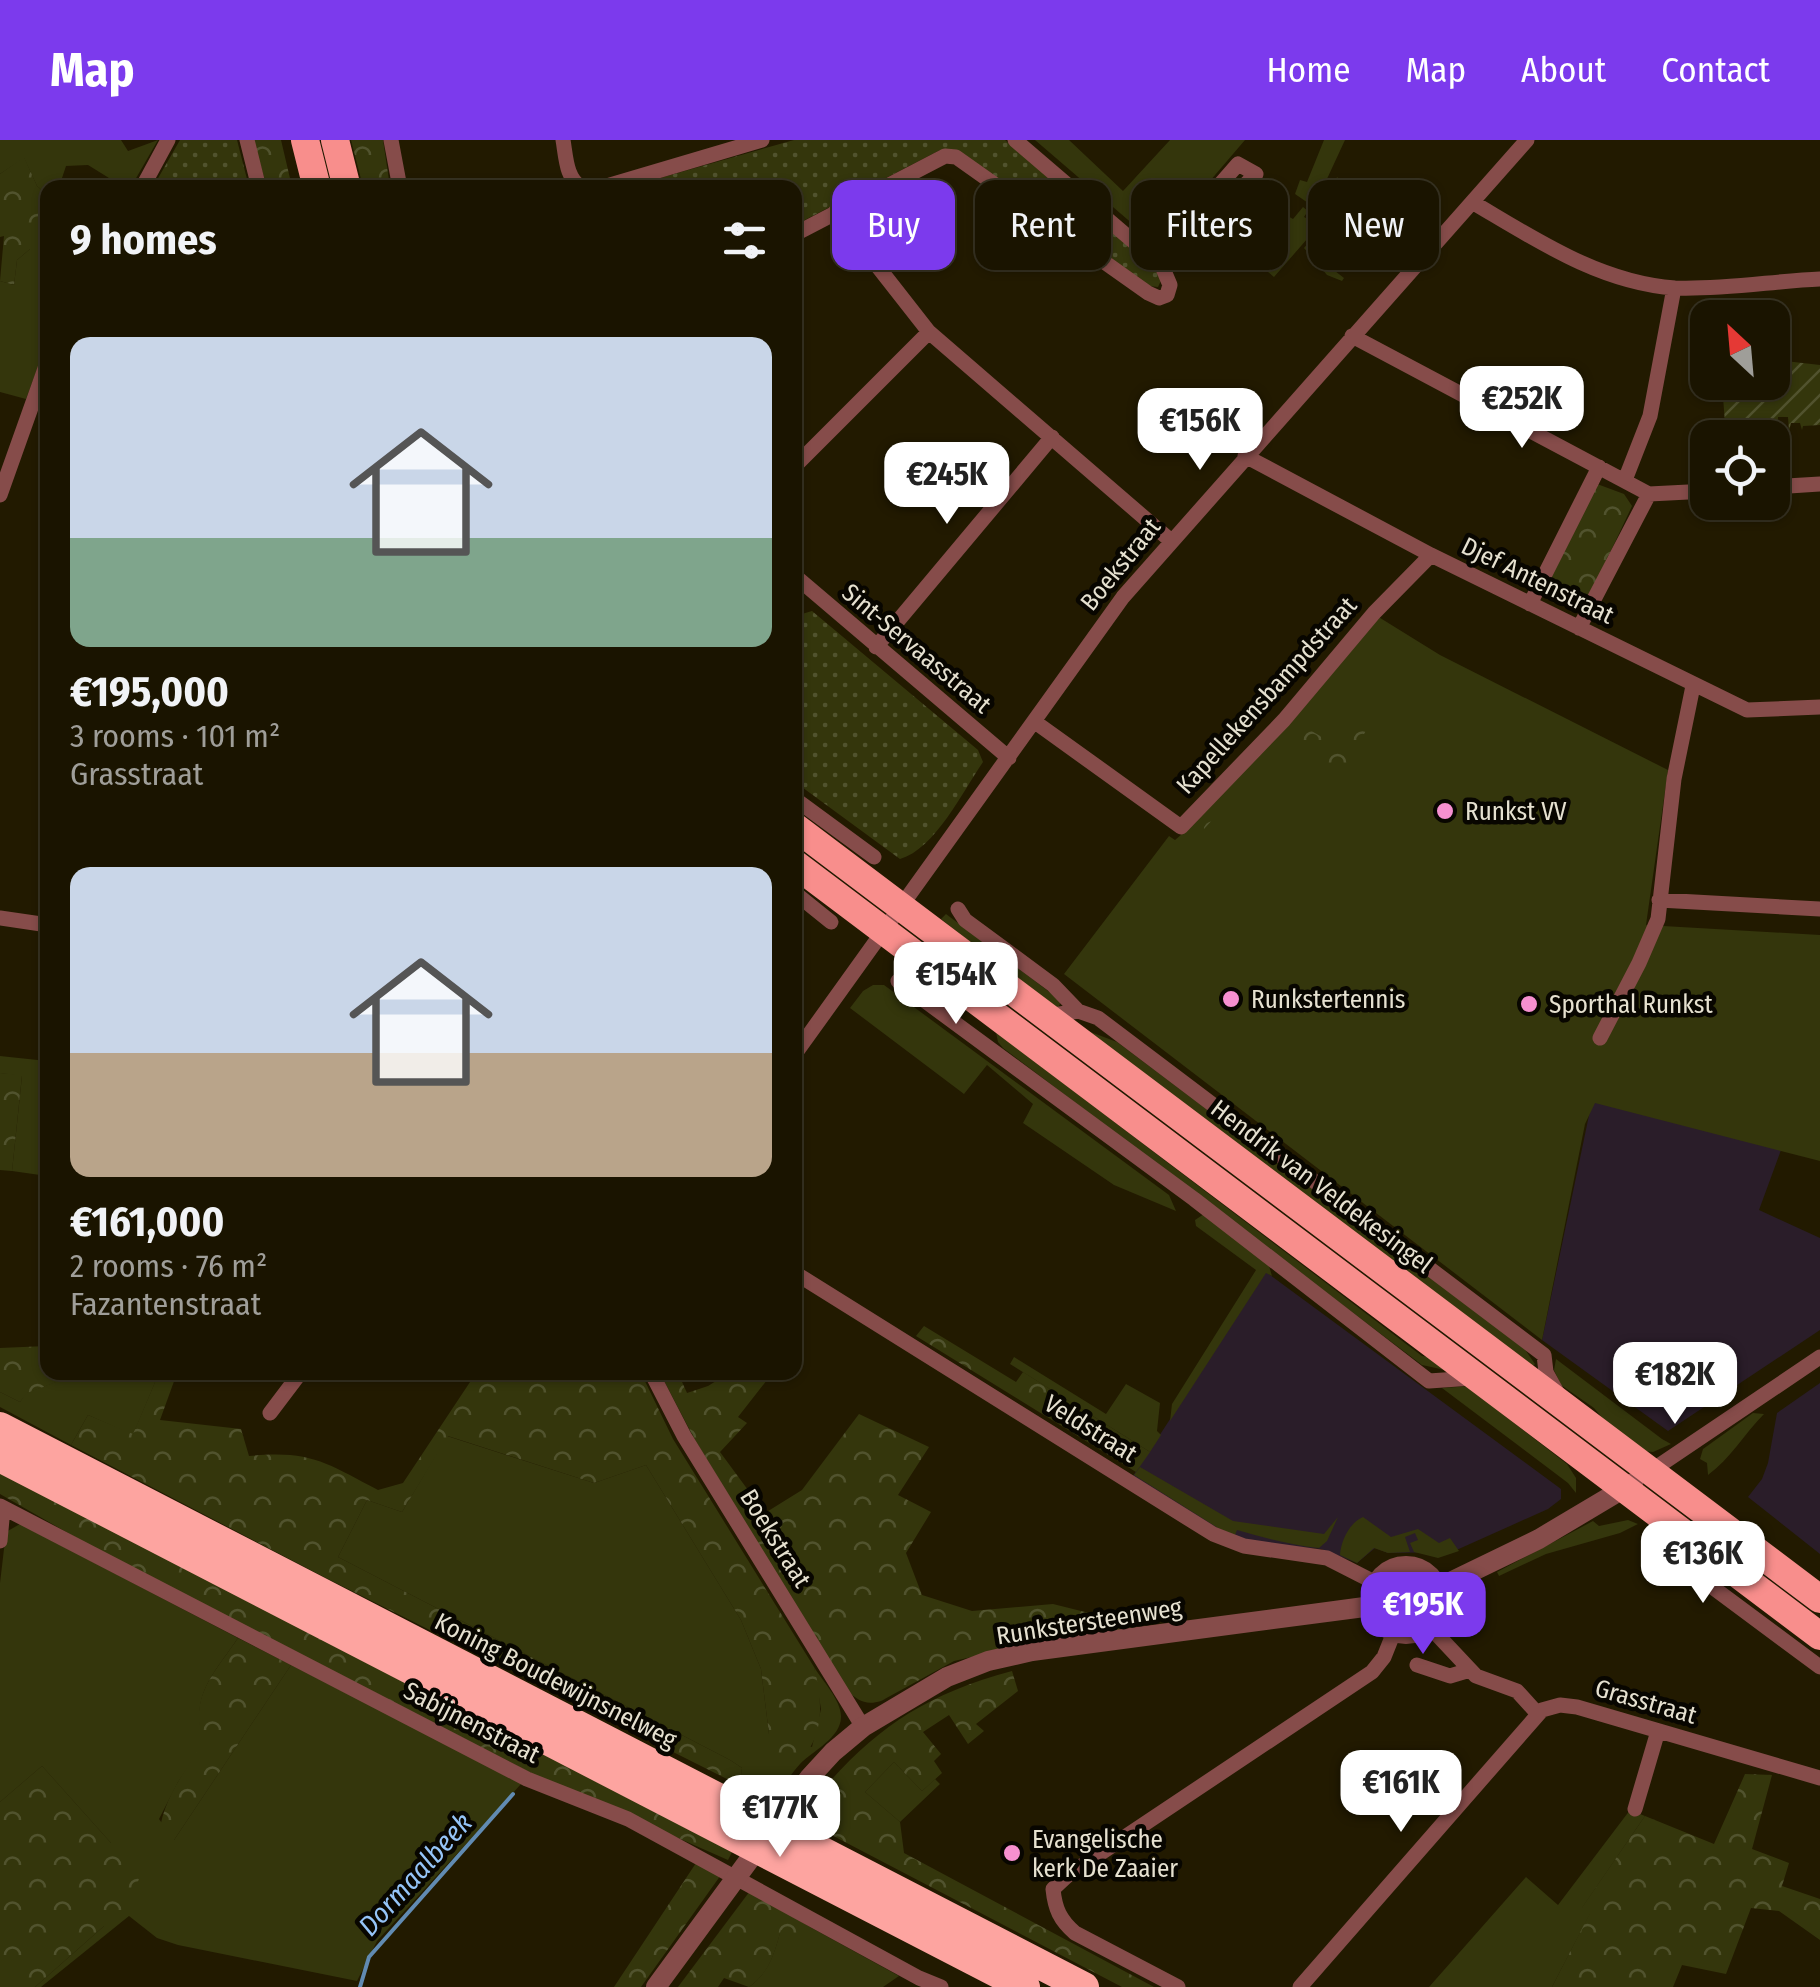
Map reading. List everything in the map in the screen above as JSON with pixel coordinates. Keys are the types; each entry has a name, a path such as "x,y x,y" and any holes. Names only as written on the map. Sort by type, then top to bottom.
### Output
{"highway":[{"path":"305,140 315,180"},
{"path":"334,140 345,180"},
{"name":"Hendrik van Veldekesingel","path":"802,829 1044,1016 1815,1592"},
{"path":"802,830 883,933 1820,1636"},
{"name":"Koning Boudewijnsnelweg","path":"0,1427 1084,1987"},
{"path":"0,1457 1025,1987"}],"street":[{"path":"146,180 168,140"},
{"path":"247,140 257,180"},
{"path":"392,140 399,180"},
{"path":"563,140 570,174 575,180"},
{"path":"627,180 762,140"},
{"path":"1014,140 1131,240"},
{"name":"Boekstraat","path":"802,1044 1116,606 1170,540 1527,140"},
{"path":"898,180 944,156 956,158 1159,298 1167,296 1170,285 1162,270"},
{"path":"1238,164 1256,174 1158,263 1238,164"},
{"path":"1472,202 1552,250 1614,276 1674,288 1820,278"},
{"path":"802,230 832,214"},
{"path":"881,270 929,332 1170,540"},
{"path":"1625,480 1650,416 1674,288"},
{"path":"802,459 929,332"},
{"path":"1352,336 1649,494 1690,492"},
{"path":"0,495 40,382"},
{"path":"876,646 1052,438"},
{"name":"Djef Antenstraat","path":"1245,456 1430,555 1747,710 1820,707"},
{"path":"1530,604 1599,467"},
{"path":"1790,486 1820,484"},
{"path":"1579,628 1649,494"},
{"name":"Kapellekensbampdstraat","path":"1035,722 1181,827 1284,720 1374,613 1430,555"},
{"name":"Sint-Servaasstraat","path":"802,583 1009,758"},
{"path":"1600,1038 1658,919 1674,779 1693,686"},
{"path":"802,828 874,856"},
{"path":"802,899 831,922"},
{"path":"1659,900 1820,908"},
{"name":"Hendrik van Veldekesingel","path":"958,909 965,920 1053,985 1078,1011 1098,1018 1544,1355 1546,1372 1563,1404"},
{"path":"0,918 40,924"},
{"path":"898,981 1194,1199 1429,1381 1476,1378"},
{"path":"971,996 985,1046"},
{"path":"1044,1016 1078,1011"},
{"name":"Veldstraat","path":"802,1277 1213,1534 1244,1546 1327,1558 1376,1584"},
{"path":"1438,1588 1539,1539 1625,1488 1820,1357"},
{"path":"270,1413 295,1380"},
{"name":"Boekstraat","path":"655,1380 684,1436 863,1727"},
{"name":"Sabijnenstraat","path":"0,1541 2,1507 527,1779 628,1818 912,1982 941,1987"},
{"path":"1716,1558 1751,1613"},
{"path":"1680,1563 1820,1667"},
{"path":"1401,1566 1412,1566 1429,1576 1438,1588 1440,1608 1429,1626 1414,1634 1394,1632 1380,1622 1372,1606 1376,1584 1387,1572 1401,1566"},
{"name":"Runkstersteenweg","path":"656,1987 810,1777 863,1727 946,1677 988,1661 1032,1651 1372,1606"},
{"path":"1300,1987 1537,1712 1517,1691 1470,1670 1429,1626"},
{"path":"1178,1987 1063,1922 1055,1908 1053,1889 1068,1875 1372,1672 1384,1658 1394,1632"},
{"path":"1416,1665 1450,1676 1470,1670"},
{"name":"Grasstraat","path":"1537,1712 1557,1705 1570,1706 1820,1778"},
{"path":"1635,1809 1658,1731"}],"shaded area":[{"path":"1592,1101 1781,1150 1759,1210 1820,1238 1820,1330 1668,1431 1542,1340"},
{"path":"1266,1272 1561,1489 1561,1499 1548,1509 1452,1552 1388,1553 1375,1548 1357,1563 1321,1549 1257,1543 1218,1531 1133,1476"},
{"path":"1820,1383 1820,1554 1748,1497 1768,1463 1777,1413"}],"green space":[{"path":"0,140 121,140 128,151 158,140 135,180 108,180 88,165 66,166 61,180 40,180 40,189 24,158 0,174"},
{"path":"180,140 237,140 247,180 157,180"},
{"path":"253,140 281,140 290,180 265,180"},
{"path":"351,140 383,140 389,180 361,180"},
{"path":"794,140 1005,140 1052,180 999,180 966,157 940,150 882,180 832,180 832,206 802,221 802,180 653,180"},
{"path":"1035,140 1069,140 1123,191 1131,182 1131,223 1111,205 1111,180 1082,180"},
{"path":"1170,140 1245,140 1211,180 1133,180"},
{"path":"1324,140 1345,140 1326,180 1308,180 1308,203 1295,194 1300,180 1307,182"},
{"path":"24,157 40,189 40,252 30,249 17,260 14,285 0,281 4,236 0,237 0,174"},
{"path":"1303,207 1308,211 1304,217 1308,219 1308,238 1288,261 1288,216 1293,219"},
{"path":"1111,229 1131,246 1131,270 1159,270 1164,274 1158,287 1149,286 1111,259"},
{"path":"40,234 40,362 26,399 0,392 0,281 14,285 17,260"},
{"path":"1323,270 1335,270 1344,278 1342,281"},
{"path":"1790,362 1820,365 1820,425 1803,426 1802,430 1800,423 1791,423 1790,427 1788,417 1725,420 1723,400 1790,400"},
{"path":"1597,484 1624,494 1632,506 1591,593 1573,609 1539,595"},
{"path":"812,611 978,750 983,762 936,832 900,859 802,787 802,614"},
{"path":"1377,616 1440,655 1668,770 1646,925 1820,935 1820,1161 1595,1103 1585,1124 1542,1340 1064,974 1169,836 1175,840 1196,822"},
{"path":"1381,684 1390,689 1341,774 1284,741 1204,829 1196,822 1289,718 1334,744"},
{"path":"946,914 1052,994 1061,1002 1057,1010 941,919"},
{"path":"873,985 884,985 1169,1195 1176,1211 1114,1185 1023,1123 1033,1104 987,1065 964,1094 850,1008"},
{"path":"1080,1028 1117,1042 1524,1348 1535,1364 1533,1366"},
{"path":"996,1032 1422,1356 1436,1358 1445,1370 1422,1365 1003,1048"},
{"path":"0,1056 40,1060 40,1175 12,1171 22,1076 0,1073"},
{"path":"0,1073 22,1075 12,1171 0,1170"},
{"path":"1204,1214 1269,1266 1272,1276 1266,1273 1170,1421 1172,1404 1256,1270 1196,1226 1195,1220"},
{"path":"924,1326 1016,1382 1023,1372 1150,1452 1136,1472 916,1336"},
{"path":"40,1346 40,1380 62,1380 27,1393 20,1402 0,1392 0,1348"},
{"path":"1014,1357 1106,1414 1126,1384 1160,1403 1157,1431 1161,1435 1150,1452 1010,1364"},
{"path":"1556,1359 1671,1444 1653,1452 1643,1451 1614,1432 1594,1408 1561,1385 1554,1370"},
{"path":"61,1380 156,1380 133,1435 88,1415 71,1445 0,1407 0,1392 20,1402 26,1393"},
{"path":"156,1380 174,1380 160,1420 241,1429 249,1456 303,1457 345,1472 378,1490 403,1483 471,1380 644,1380 673,1439 814,1667 820,1715 813,1743 794,1766 779,1775 761,1669 741,1620 646,1465 594,1483 448,1436 402,1512 367,1500 338,1557 730,1760 742,1768 741,1775 731,1781 71,1445 88,1415 133,1434"},
{"path":"664,1380 681,1380 687,1393 718,1380 767,1380 738,1417 747,1423 720,1452 765,1513 802,1490 859,1414 929,1447 898,1495 931,1512 906,1553 922,1595 972,1611 1053,1604 1097,1615 1136,1613 1137,1627 1028,1644 954,1661 881,1701 858,1699 846,1690 694,1438"},
{"path":"1472,1386 1567,1464 1576,1478 1576,1493 1442,1388"},
{"path":"1753,1413 1764,1414 1708,1475 1707,1463 1700,1459 1703,1449"},
{"path":"447,1436 594,1483 646,1465 741,1620 761,1669 769,1734 812,1747 821,1709 814,1667 838,1703 841,1716 837,1731 800,1764 772,1803 731,1781 741,1775 742,1768 730,1760 338,1557 367,1500 402,1512"},
{"path":"1140,1467 1233,1521 1324,1534 1338,1517 1327,1541 1319,1548 1237,1530 1235,1535 1134,1475"},
{"path":"0,1473 732,1852 728,1860 533,1774 89,1545 0,1494"},
{"path":"1363,1517 1391,1537 1418,1529 1439,1543 1450,1538 1459,1551 1438,1558 1414,1552 1410,1543 1418,1540 1415,1533 1405,1537 1410,1552 1388,1553 1374,1548 1357,1563 1340,1555 1350,1528"},
{"path":"1628,1520 1638,1524 1546,1554 1499,1576 1497,1572 1593,1521 1599,1526"},
{"path":"20,1524 238,1638 212,1675 202,1699 199,1712 204,1743 159,1819 174,1840 291,1665 522,1783 377,1941 357,1981 178,1945 157,1938 129,1916 41,1987 35,1987 104,1926 151,1844 111,1843 42,1766 0,1802 0,1583 6,1532"},
{"path":"1406,1580 1420,1586 1426,1600 1420,1614 1406,1620 1392,1614 1386,1600 1392,1586"},
{"path":"238,1638 291,1665 174,1840 159,1842 168,1802 203,1743 199,1727 201,1699 212,1675"},
{"path":"1012,1671 1018,1691 976,1724 984,1731 968,1744 949,1715 923,1732 941,1754 934,1761 942,1773 922,1791 894,1762 865,1792 900,1822 904,1853 1154,1987 1122,1987 799,1818 845,1765 892,1725 946,1694"},
{"path":"894,1762 922,1791 935,1779 940,1784 900,1822 865,1792"},
{"path":"42,1766 111,1843 152,1843 128,1909 110,1929 104,1926 35,1987 0,1987 0,1802"},
{"path":"1745,1774 1772,1775 1752,1849 1789,1863 1782,1886 1820,1899 1820,1940 1779,1911 1751,1908 1726,1974 1682,1965 1673,1987 1552,1987 1590,1913 1581,1909 1645,1816 1714,1844"},
{"path":"1630,1810 1645,1816 1582,1908 1591,1912 1552,1987 1429,1987 1526,1877 1558,1905"},
{"path":"698,1860 723,1872 641,1987 614,1987"},
{"path":"750,1891 810,1927 802,1939 781,1930 767,1969 749,1987 724,1978 718,1987 678,1987"},
{"path":"810,1927 899,1976 883,1987 749,1987 767,1968 781,1929"}],"waterway":[{"name":"Dormaalbeek","path":"360,1987 369,1957 513,1794"}],"place":[{"name":"Runkst VV","path":"1445,811"},
{"name":"Runkstertennis","path":"1231,999"},
{"name":"Sporthal Runkst","path":"1529,1004"},
{"name":"Evangelische kerk De Zaaier","path":"1012,1853"}]}
